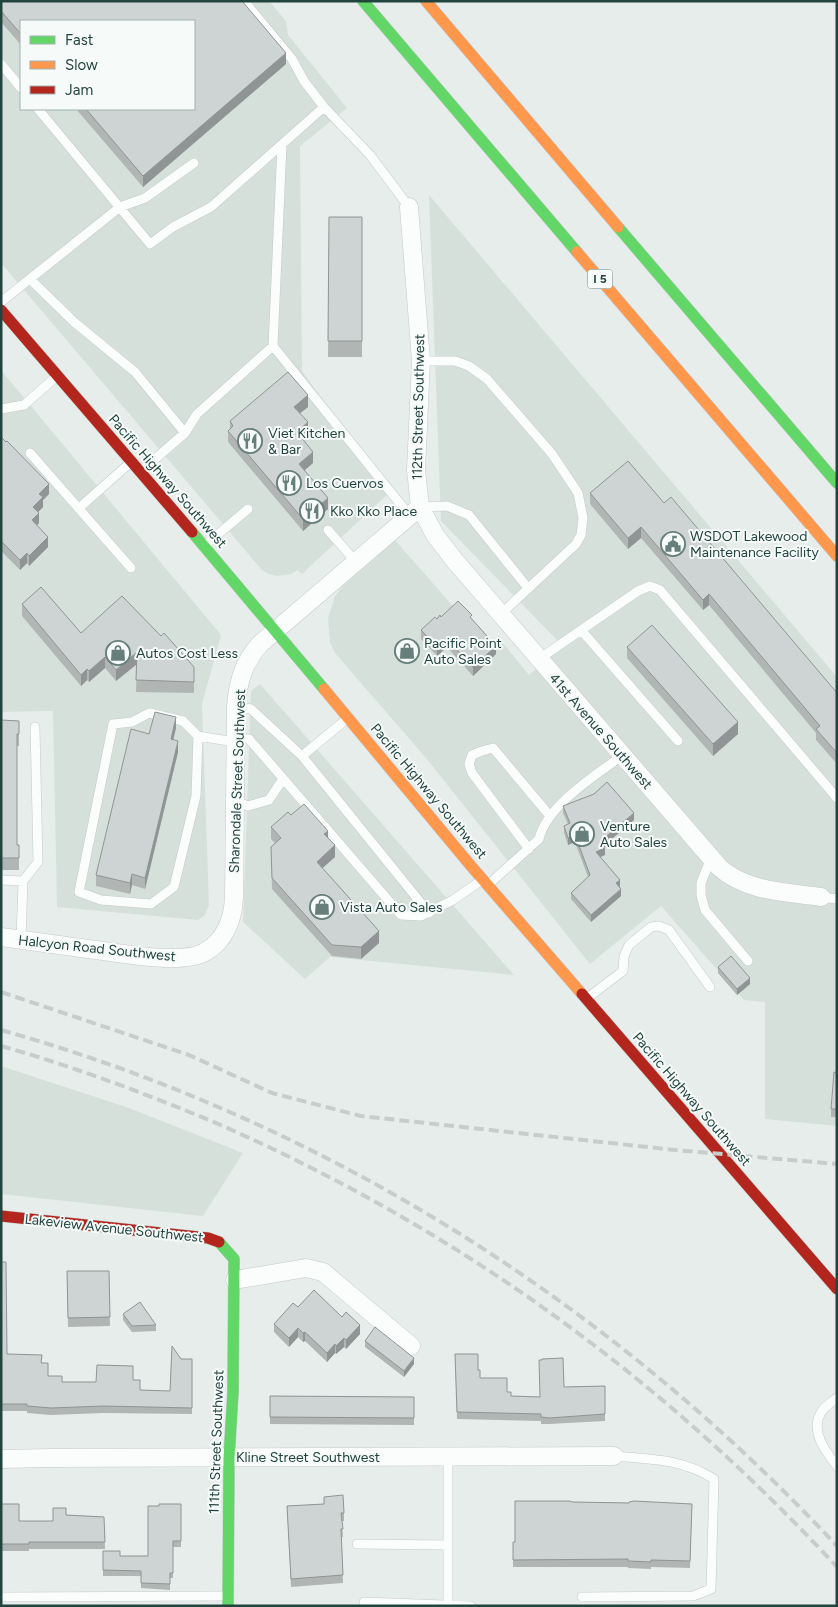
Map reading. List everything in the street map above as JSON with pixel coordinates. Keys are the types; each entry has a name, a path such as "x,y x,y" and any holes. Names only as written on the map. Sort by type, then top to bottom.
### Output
{"main road":[{"name":"I 5","path":"363,1 837,556"},
{"path":"426,1 837,483"},
{"name":"Pacific Highway Southwest","path":"1,310 276,631 485,882 837,1289"},
{"name":"Lakeview Avenue Southwest","path":"1,1216 208,1238 219,1241 234,1259 235,1280"},
{"name":"111th Street Southwest","path":"228,1601 229,1458 233,1392 235,1280"}],"street":[{"name":"112th Street Southwest","path":"409,207 421,361 415,511"},
{"path":"276,631 415,511"},
{"name":"41st Avenue Southwest","path":"415,511 500,614 726,874 750,885 829,898"},
{"name":"Sharondale Street Southwest","path":"218,940 230,923 233,912 235,740 236,706 239,686 245,665 260,644 276,631"},
{"name":"Halcyon Road Southwest","path":"1,938 171,958 200,954 210,949 218,940"},
{"path":"235,1280 306,1268 323,1272 411,1346"},
{"name":"Kline Street Southwest","path":"1,1460 50,1458 614,1456"}],"lane":[{"path":"244,1 292,59 304,81 324,107 370,155 409,207"},
{"path":"1,64 20,87"},
{"path":"39,110 150,244 173,227 211,206 324,107"},
{"path":"282,145 273,346 415,511 447,506 469,515 528,588"},
{"path":"1,302 120,207 145,198 194,162"},
{"path":"30,279 74,322 135,372 186,434"},
{"path":"140,473 186,434 197,414 273,346"},
{"path":"421,361 455,361 469,366 487,379 552,454 578,493 583,518 581,535 576,544 500,614"},
{"path":"1,409 24,405 58,376"},
{"path":"30,453 131,568"},
{"path":"78,508 131,462"},
{"path":"204,546 248,509"},
{"path":"328,530 356,562"},
{"path":"540,659 638,591 650,586 660,590 837,798"},
{"path":"581,630 678,741"},
{"path":"236,706 251,708 302,756 429,913"},
{"path":"198,736 196,796 174,887 152,904 101,900 78,892 113,724 132,722 149,713 183,720 198,736 235,740 250,739 401,915 421,916 429,913 485,882 540,839 542,830 550,816 576,790 623,755"},
{"path":"302,756 348,718"},
{"path":"21,940 23,881 38,862 35,727"},
{"path":"529,848 472,773 469,764 472,755 493,748 550,816"},
{"path":"235,801 248,806 269,800 284,779"},
{"path":"711,858 701,883 701,895 706,910 748,961"},
{"path":"1,880 23,881"},
{"path":"586,999 623,971 624,956 629,945 651,927 659,926 669,930 710,987"},
{"path":"837,1398 823,1410 818,1418 817,1428 821,1443 837,1466"},
{"path":"448,1456 448,1605"},
{"path":"582,1597 693,1596 711,1589 714,1478 698,1469 679,1463 614,1456"},
{"path":"357,1544 448,1545"},
{"path":"1,1597 228,1601"},
{"path":"364,1602 471,1606"}],"shaded area":[{"path":"1,1 269,1 286,21 288,35 347,108 300,146 302,371 390,492 302,574 297,570 291,574 277,576 262,570 1,263"},
{"path":"429,195 837,677 837,1126 765,1119 765,1002 744,1000 661,906 590,964 426,758 335,653 330,642 328,618 335,596 342,587 395,540 493,652 503,643 529,675 563,646 441,521"},
{"path":"1,370 221,635 202,704 209,905 205,915 198,920 57,907 53,711 1,712"},
{"path":"260,684 514,975 330,957 305,979 243,922 251,691"},
{"path":"1,1066 129,1108 243,1153 203,1216 1,1194"}],"building":[{"path":"1,1 242,1 286,53 143,176 87,110 195,110 195,20 20,20 20,33 1,11"},
{"path":"329,217 362,217 362,341 328,341"},
{"path":"288,372 308,395 294,407 308,422 297,432 313,452 299,464 328,498 303,519 228,431 233,426 230,421"},
{"path":"1,437 49,484 39,494 43,497 33,507 39,513 32,520 48,537 29,556 27,553 20,560 1,541"},
{"path":"628,461 664,503 671,497 837,693 837,753 816,729 820,726 709,594 703,600 641,527 628,538 590,493"},
{"path":"41,587 81,633 122,596 161,636 164,633 194,667 194,682 136,680 137,652 116,670 105,657 89,671 87,669 81,675 22,604"},
{"path":"458,601 472,615 470,617 496,646 473,667 447,639 437,647 421,630 435,617 437,619 440,615 441,617"},
{"path":"652,625 738,722 713,744 627,647"},
{"path":"155,712 176,717 171,739 178,741 145,878 132,874 130,883 96,875 131,729 149,734"},
{"path":"1,720 19,721 19,734 17,734 17,845 19,845 19,858 1,858"},
{"path":"607,782 634,813 602,840 605,848 596,852 620,880 616,883 621,889 591,915 571,893 590,875 575,835 568,838 564,826 570,823 563,806 594,794"},
{"path":"304,804 328,831 324,834 335,845 317,862 379,931 361,947 332,945 272,878 271,847 281,838 271,827 288,812 291,815"},
{"path":"731,956 750,978 737,989 718,967"},
{"path":"834,1072 837,1073 837,1109 831,1109"},
{"path":"1,1262 6,1262 7,1354 42,1355 41,1363 48,1363 48,1376 62,1376 62,1382 96,1382 97,1365 133,1366 133,1380 140,1380 140,1390 170,1391 172,1346 181,1359 192,1359 192,1408 104,1406 51,1408 27,1406 27,1404 1,1404"},
{"path":"67,1271 109,1271 110,1317 68,1318"},
{"path":"314,1290 342,1317 346,1312 360,1325 346,1340 344,1338 336,1346 335,1344 327,1353 305,1332 303,1333 298,1328 289,1338 274,1324 293,1303 298,1307"},
{"path":"140,1302 156,1325 132,1326 123,1314"},
{"path":"375,1327 414,1358 404,1371 365,1341"},
{"path":"455,1354 478,1354 480,1378 507,1378 507,1392 511,1392 511,1396 540,1397 539,1360 563,1358 564,1387 605,1386 605,1414 549,1418 541,1417 541,1414 457,1412"},
{"path":"270,1396 414,1397 414,1418 270,1417"},
{"path":"343,1495 344,1513 341,1513 343,1529 341,1529 343,1575 291,1579 287,1506 324,1504 324,1497"},
{"path":"515,1501 629,1503 634,1501 692,1504 690,1561 651,1560 651,1562 628,1561 628,1559 513,1560"},
{"path":"1,1504 19,1504 19,1521 53,1521 53,1508 66,1508 66,1515 104,1517 105,1542 1,1544"},
{"path":"159,1504 181,1504 181,1541 173,1541 173,1573 170,1573 170,1584 141,1583 141,1571 103,1570 103,1551 120,1551 120,1556 148,1556 148,1506 159,1506"}],"railway":[{"path":"1,992 189,1055 272,1093 361,1116 675,1150 837,1164"},
{"path":"1,1030 120,1068 236,1115 347,1169 455,1231 557,1300 656,1375 749,1458 837,1546"},
{"path":"1,1046 106,1080 209,1120 298,1161 384,1207 467,1256 547,1310 623,1368 697,1430 768,1496 837,1567"}],"traffic: fast":[{"path":"363,1 577,252"},
{"path":"618,227 837,483"},
{"path":"192,532 324,689"},
{"path":"219,1242 234,1259 233,1392 229,1458 228,1606"}],"traffic: slow":[{"path":"426,1 618,227"},
{"path":"577,252 837,556"},
{"path":"324,689 471,866 582,994"}],"traffic: jam":[{"path":"1,310 192,532"},
{"path":"582,994 837,1289"},
{"path":"1,1216 208,1238 219,1242"}],"place":[{"name":"Viet Kitchen & Bar","path":"250,441"},
{"name":"Los Cuervos","path":"289,483"},
{"name":"Kko Kko Place","path":"312,511"},
{"name":"WSDOT Lakewood Maintenance Facility","path":"673,544"},
{"name":"Pacific Point Auto Sales","path":"407,651"},
{"name":"Autos Cost Less","path":"118,653"},
{"name":"Venture Auto Sales","path":"582,834"},
{"name":"Vista Auto Sales","path":"322,907"}]}
